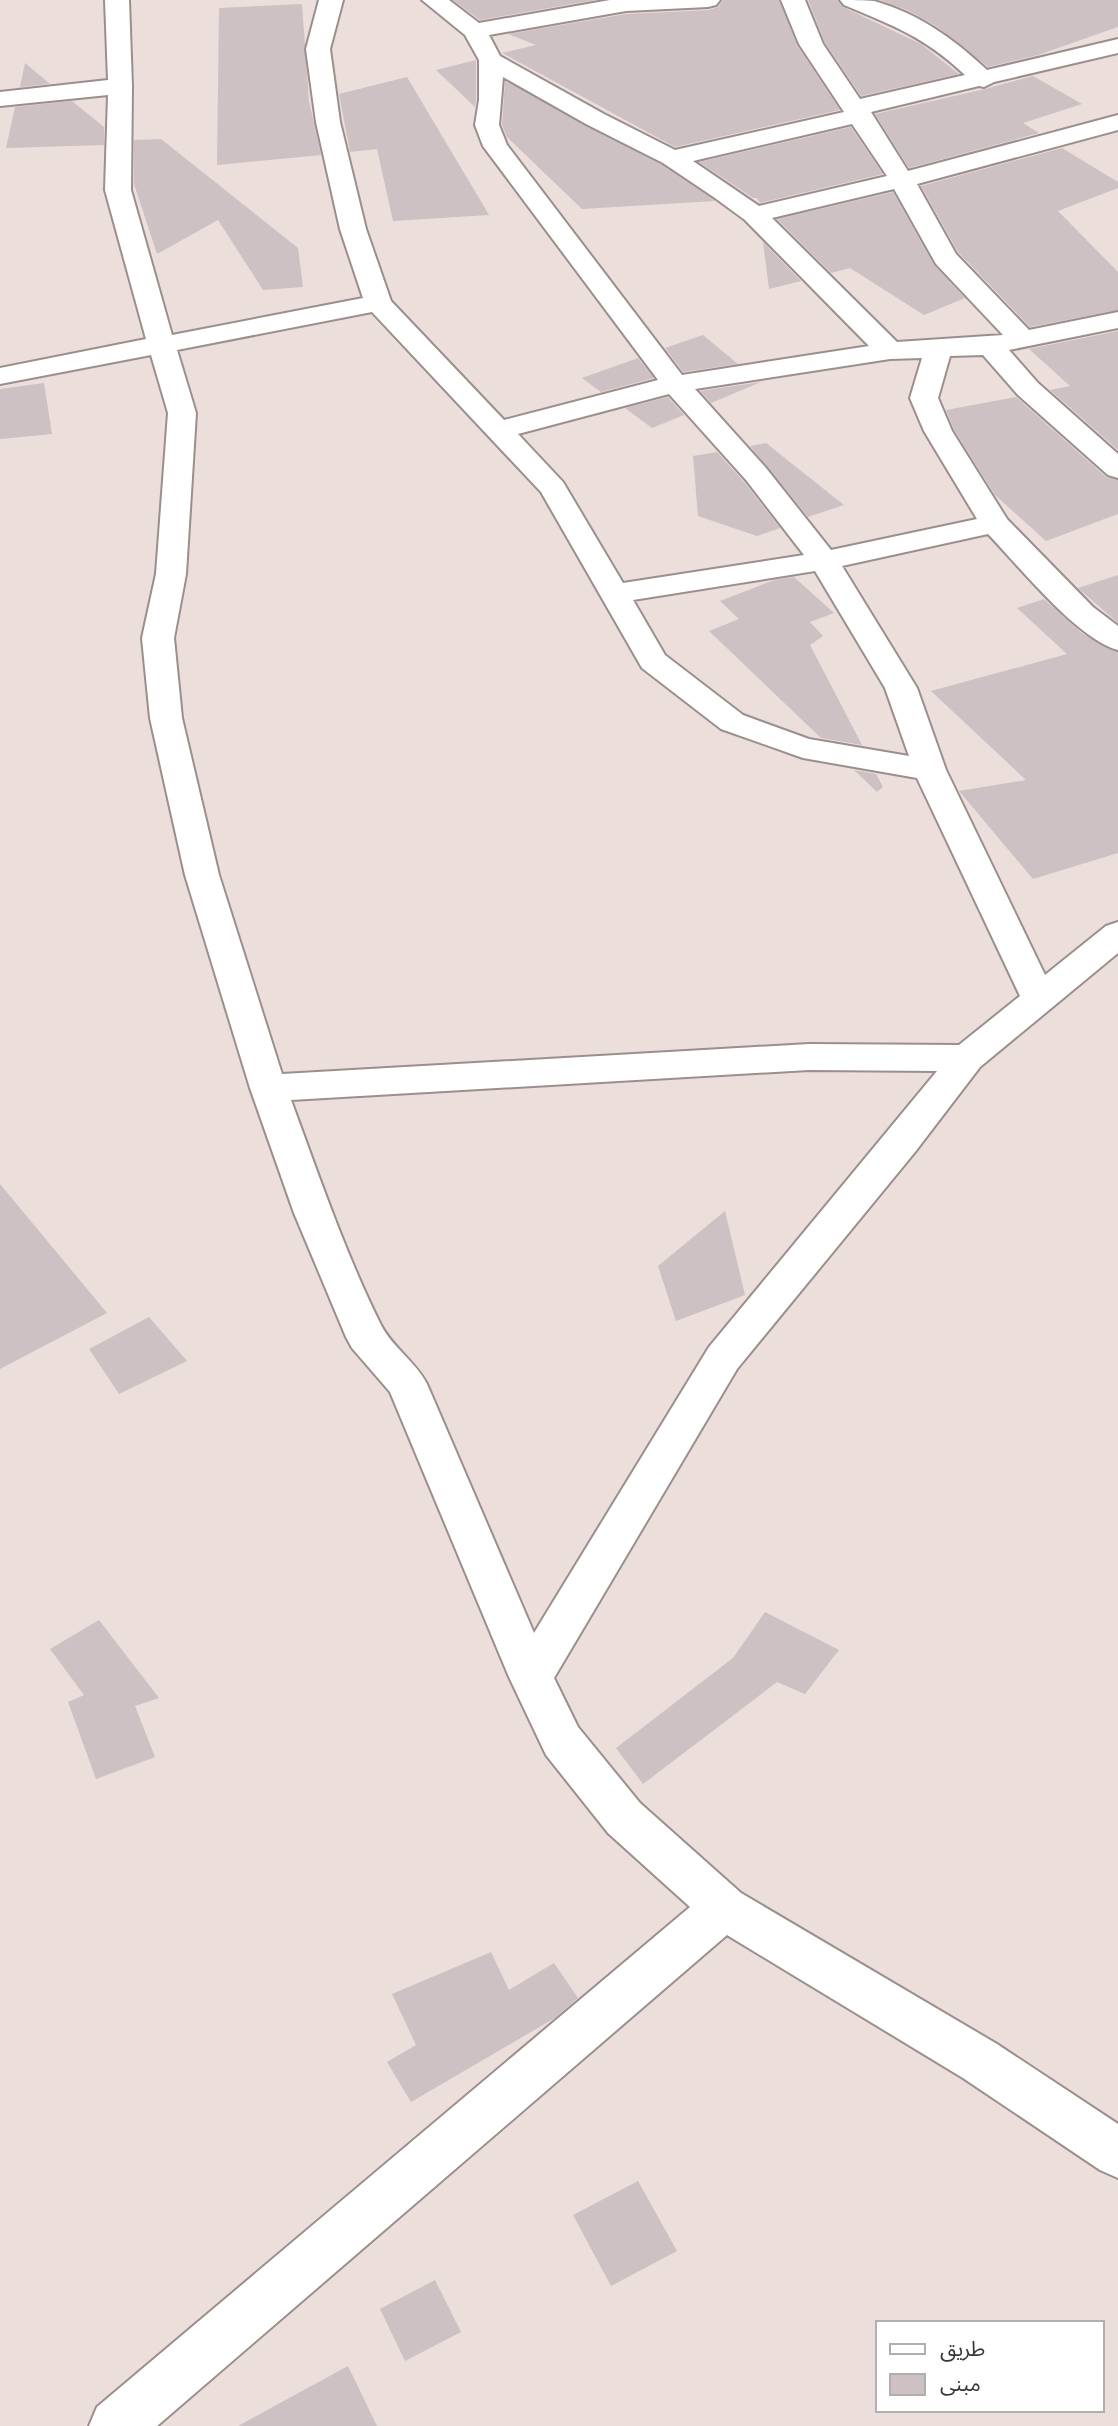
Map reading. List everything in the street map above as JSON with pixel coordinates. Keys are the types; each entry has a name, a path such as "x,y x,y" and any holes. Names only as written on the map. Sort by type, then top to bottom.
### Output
{"street":[{"path":"117,0 120,86 118,190 183,414 171,574 158,638 166,718 202,875 268,1088 313,1213 366,1337 407,1384 531,1677 562,1741 624,1818 724,1908 980,2061 1118,2152"},
{"path":"331,0 317,49 328,122 353,229 378,303 553,488 653,661 732,722 803,748 930,770"},
{"path":"433,0 475,31 491,60 595,119 672,158 754,215 890,351"},
{"path":"475,31 623,2 708,0"},
{"path":"793,0 811,44 902,180 945,258 1023,340"},
{"path":"852,0 922,29 948,46 984,80"},
{"path":"672,158 1118,47"},
{"path":"491,60 487,125 495,146 675,384 757,474 824,561 901,688 930,770 1038,997"},
{"path":"0,100 120,86"},
{"path":"754,215 902,180 1118,122"},
{"path":"0,376 164,347 378,303"},
{"path":"499,430 675,384 890,351 990,346 1118,320"},
{"path":"990,346 1028,389 1118,469"},
{"path":"938,349 924,398 938,432 995,524 1082,614 1118,641"},
{"path":"613,594 824,561 995,524"},
{"path":"531,1677 723,1358 902,1142 967,1058 1118,934"},
{"path":"268,1088 809,1057 967,1058"},
{"path":"116,2426 724,1908"}],"building":[{"path":"453,0 595,0 480,20"},
{"path":"723,0 779,0 797,45 840,110 675,147 502,53 536,45 508,34 626,14 709,10 718,7"},
{"path":"808,0 837,0 843,7 921,44 959,74 861,96 825,43"},
{"path":"880,0 1118,0 1118,27 1038,55 988,67 936,26 907,10"},
{"path":"302,4 309,101 321,155 217,165 219,8"},
{"path":"476,60 476,100 475,107 436,70"},
{"path":"25,63 50,84 20,87"},
{"path":"1033,76 1082,104 1023,123 1039,133 909,168 875,114 985,89"},
{"path":"407,77 489,215 393,221 377,149 350,152 339,94"},
{"path":"505,81 662,165 715,201 582,209 507,137 502,125"},
{"path":"72,101 104,127 104,145 6,148 15,107"},
{"path":"851,127 883,174 760,203 757,198 753,198 699,162"},
{"path":"161,139 298,248 303,287 263,290 218,220 157,254 134,184 134,140"},
{"path":"1062,148 1118,182 1118,188 1058,211 1118,272 1118,310 1030,327 958,252 921,186"},
{"path":"893,192 934,265 965,298 924,315 850,268 831,273 777,219"},
{"path":"763,242 801,281 769,289"},
{"path":"1118,331 1118,450 1050,390 1070,386 1029,349"},
{"path":"703,335 738,364 683,372 665,348"},
{"path":"638,358 654,378 601,392 582,378"},
{"path":"761,382 711,403 700,391"},
{"path":"44,383 52,434 0,439 0,389"},
{"path":"668,397 684,415 652,428 625,408"},
{"path":"1016,397 1106,477 1118,480 1118,514 1046,541 995,495 954,430 946,410"},
{"path":"766,443 844,505 808,517 750,446"},
{"path":"717,452 780,528 757,536 698,516 693,456"},
{"path":"1118,575 1118,623 1078,588"},
{"path":"794,577 834,613 810,622 823,636 810,645 862,745 821,738 709,631 739,619 720,601 774,580"},
{"path":"1044,599 1083,634 1118,652 1118,853 1033,879 959,791 1026,780 931,691 1067,654 1017,608"},
{"path":"854,770 876,774 883,787 877,792"},
{"path":"0,1184 107,1313 0,1369"},
{"path":"725,1211 745,1295 676,1321 658,1266"},
{"path":"149,1317 187,1361 119,1394 89,1349"},
{"path":"765,1612 839,1650 805,1694 777,1682 643,1784 616,1748 733,1658"},
{"path":"99,1620 159,1698 135,1706 155,1757 96,1779 68,1702 84,1695 50,1649"},
{"path":"491,1952 509,1990 554,1963 578,1998 555,2018 411,2102 387,2062 416,2045 392,1994"},
{"path":"638,2181 677,2251 611,2286 573,2215"},
{"path":"435,2280 461,2332 405,2361 380,2309"},
{"path":"348,2366 377,2426 238,2426"}]}
